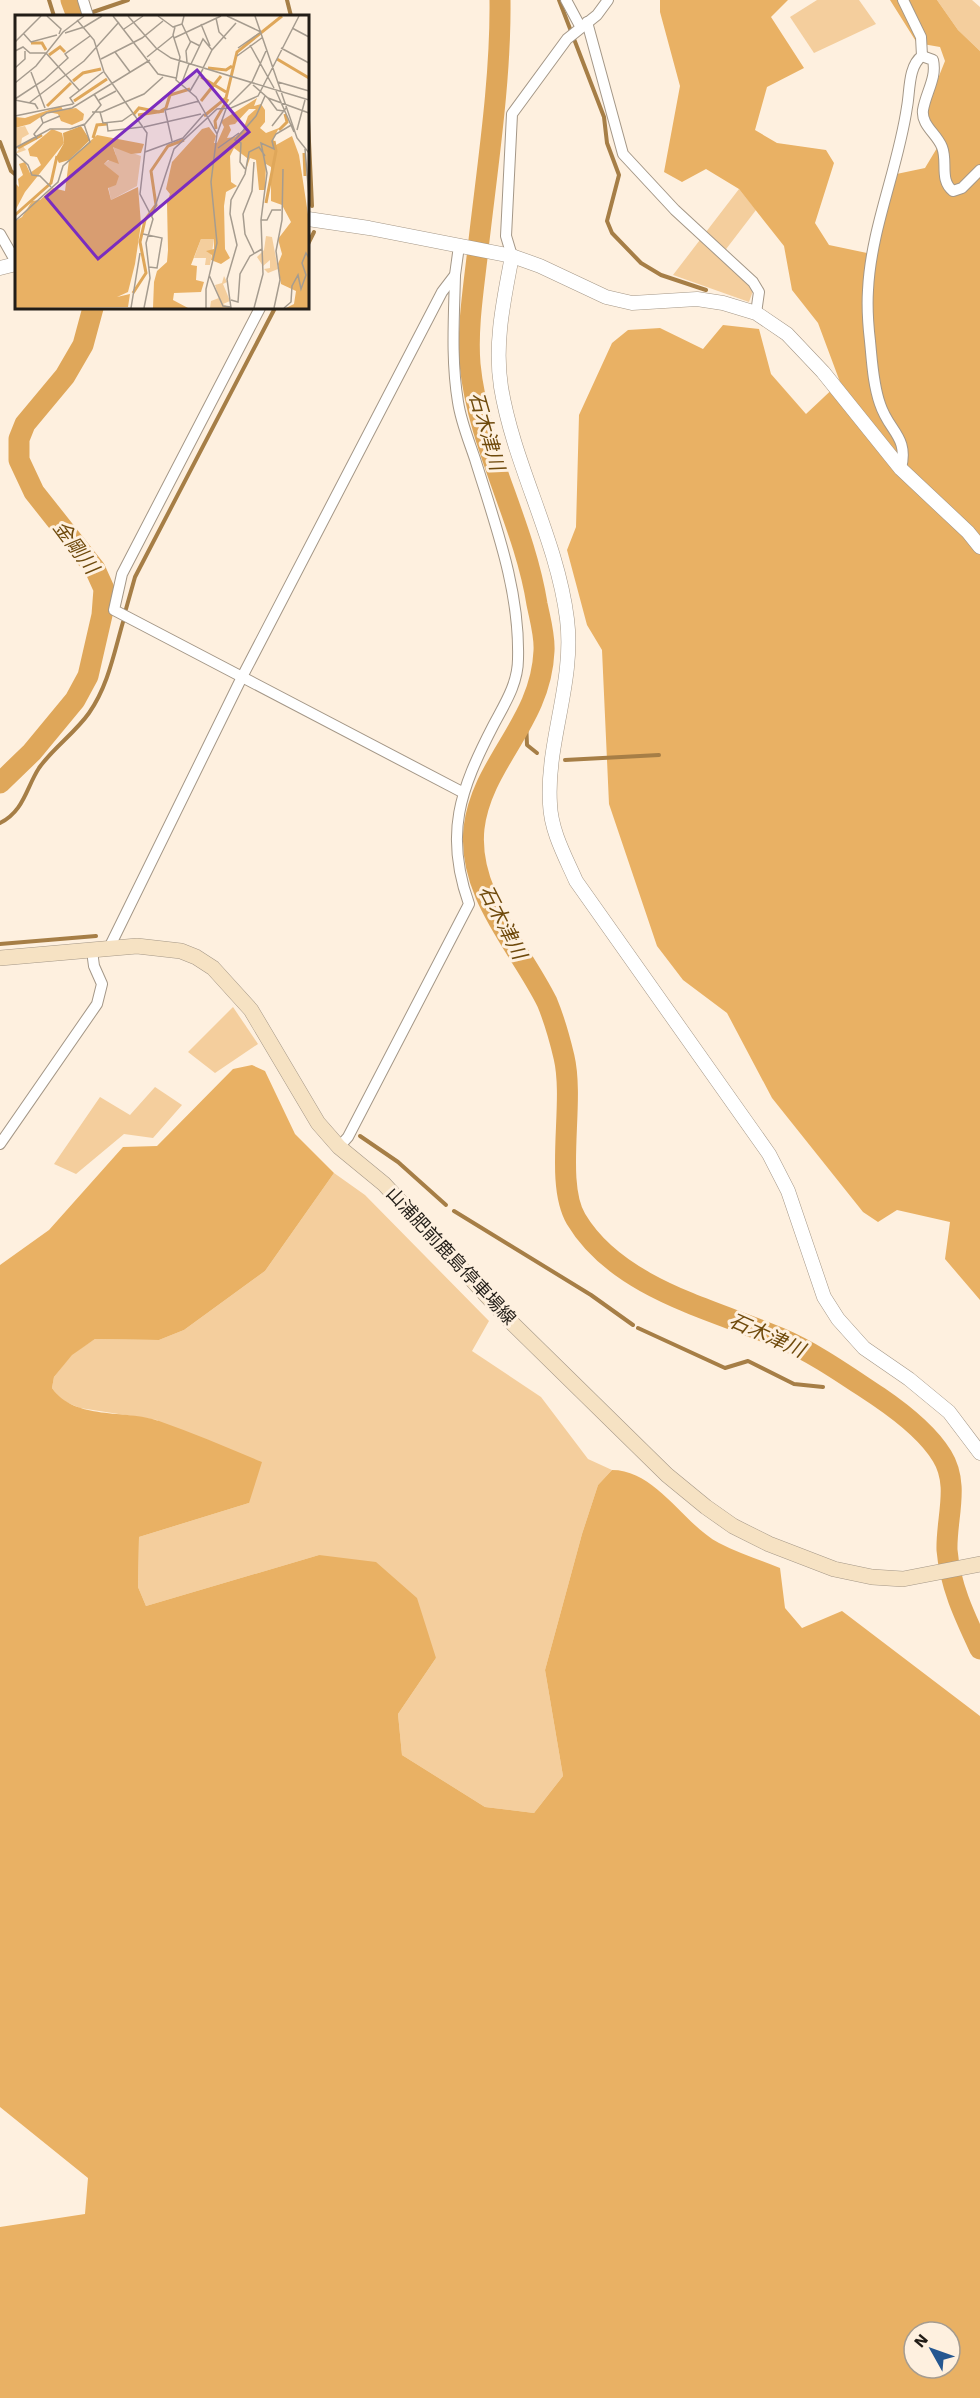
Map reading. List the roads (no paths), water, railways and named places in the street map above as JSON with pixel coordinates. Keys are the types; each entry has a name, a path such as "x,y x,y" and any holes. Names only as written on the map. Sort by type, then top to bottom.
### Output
{"main road":[{"name":"山浦肥前鹿島停車場線","path":"0,958 137,946 181,951 213,968 251,1010 318,1123 339,1147 384,1184 508,1319 667,1474 706,1507 733,1526 769,1544 834,1569 872,1577 927,1576 975,1565"}],"street":[{"path":"83,0 88,15"},
{"path":"566,0 581,26 623,154 675,210 753,282 759,292 756,312"},
{"path":"608,0 597,15 567,39 512,114 506,216 506,236 512,256 498,353 507,415 557,569 567,619 568,657 550,768 549,805 554,832 576,881 769,1154 788,1191 824,1297 838,1319 864,1348 909,1379 949,1412 980,1453"},
{"path":"903,0 921,37 922,56"},
{"path":"922,56 933,60 936,71 923,110 923,119 941,144 945,158 945,180 948,187 953,191 962,188 980,170"},
{"path":"902,470 905,454 901,439 883,414 878,401 869,338 868,289 879,226 903,132 913,70 917,60 922,56"},
{"path":"309,219 512,256 540,266 606,297 632,303 697,299 756,312 787,334 823,372 902,470 968,532 980,547"},
{"path":"0,234 15,261"},
{"path":"339,1147 348,1137 469,904 459,876 455,849 462,792 510,695 518,662 517,612 503,552 458,405 452,358 455,275 461,246"},
{"path":"0,268 15,263"},
{"path":"109,948 242,677 442,292 455,275"},
{"path":"259,309 122,574 114,610 462,792"},
{"path":"0,1144 97,1004 102,984 94,966 92,951"}],"waterway":[{"path":"49,0 54,15"},
{"name":"金剛川","path":"71,0 77,15"},
{"path":"90,13 128,0"},
{"path":"287,0 291,15"},
{"name":"石木津川","path":"500,0 496,93 471,306 470,364 482,425 531,574 544,639 544,651 533,700 479,804 474,828 474,852 487,898 547,1002 561,1044 567,1076 565,1163 570,1203 576,1219 594,1243 616,1263 668,1294 780,1338 806,1351 887,1403 929,1439 942,1456 950,1478 951,1502 947,1550 951,1576 980,1649"},
{"path":"559,0 604,117 607,143 619,175 607,221 612,233 641,263 661,275 706,290"},
{"name":"金剛川","path":"76,15 84,15"},
{"path":"0,142 11,171 15,174"},
{"path":"309,142 312,206"},
{"path":"309,242 314,232"},
{"name":"金剛川","path":"0,783 32,752 75,700 88,676 102,615 104,589 95,569 34,492 19,460 19,439 25,424 65,376 83,345 93,309"},
{"path":"126,609 135,577 274,309"},
{"path":"0,823 19,806 39,768 96,703 110,669 123,622"},
{"path":"526,720 527,745 537,753"},
{"path":"565,760 659,755"},
{"path":"0,944 96,936"},
{"path":"360,1136 398,1162 446,1205"},
{"path":"454,1211 591,1295 633,1325"},
{"path":"638,1328 725,1368 748,1361 794,1384 823,1387"}]}
